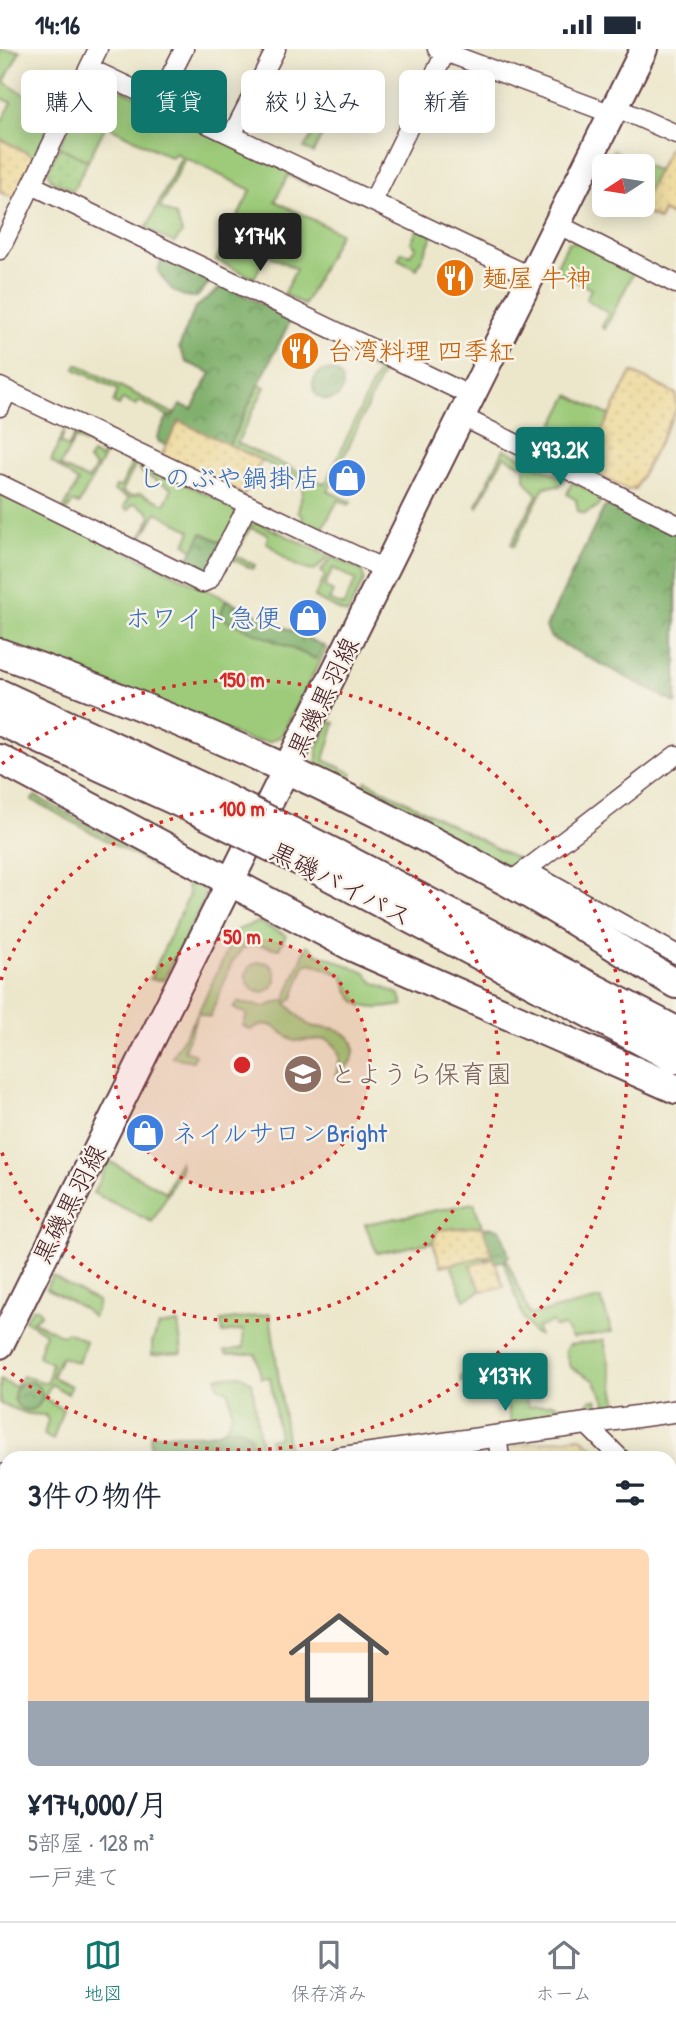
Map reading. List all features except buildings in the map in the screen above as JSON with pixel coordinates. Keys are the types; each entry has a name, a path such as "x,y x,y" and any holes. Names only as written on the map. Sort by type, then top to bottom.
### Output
{"highway":[{"path":"0,653 88,684 288,768 518,876 676,984"},
{"name":"黒磯バイパス","path":"0,694 330,864 676,1031"},
{"name":"黒磯バイパス","path":"0,721 201,799"},
{"path":"0,758 353,947 676,1090"},
{"name":"黒磯バイパス","path":"330,864 676,1059"}],"main road":[{"name":"黒磯黒羽線","path":"0,1345 644,49"}],"street":[{"path":"0,250 98,49"},
{"path":"173,70 184,49"},
{"path":"232,135 276,49"},
{"path":"373,201 443,50 676,134"},
{"path":"89,68 131,87"},
{"path":"227,133 530,276"},
{"path":"32,185 466,406 676,524"},
{"path":"557,224 676,283"},
{"path":"3,395 386,570"},
{"path":"0,484 202,583 209,580 248,505"},
{"path":"676,755 518,876 676,954"},
{"path":"387,1451 676,1411"},
{"path":"585,1423 613,1451"},
{"path":"497,1435 499,1451"}],"green space":[{"path":"0,49 20,51 4,82 21,92 21,133 52,133 39,159 0,139 0,124 12,103 0,97"},
{"path":"117,87 131,94 131,133 212,133 312,181 310,185 288,175 275,201 340,233 304,305 284,294 296,269 267,254 254,278 216,260 251,190 185,158 160,208 176,216 182,233 174,243 146,229 182,156 175,153 172,158 117,130"},
{"path":"66,133 102,133 88,161 59,147"},
{"path":"314,133 323,133 313,153 304,148"},
{"path":"59,147 88,161 73,191 51,180 48,170"},
{"path":"418,228 433,235 417,269 398,259 402,252 410,255 416,247 411,242"},
{"path":"578,241 635,270 605,329 602,327 608,313 586,299 591,289 555,270 568,243"},
{"path":"163,254 212,279 197,297 178,294 158,271"},
{"path":"224,285 291,319 229,445 261,460 254,475 256,479 252,490 179,421 167,445 159,442 157,437 168,416 172,417 181,405 192,409 211,373 186,362 179,347 195,308"},
{"path":"372,356 387,364 328,491 351,502 349,505 338,500 321,532 302,523 303,516 298,512 305,481 229,445 259,385 265,387 237,443 325,484 378,372 367,366"},
{"path":"77,364 174,414 172,418 139,401 136,406 123,399 119,406 113,403 118,390 75,369"},
{"path":"328,370 339,374 343,385 339,396 328,400 317,396 313,385 317,374"},
{"path":"569,395 610,416 583,468 542,447"},
{"path":"65,429 61,443 68,447 75,434 95,443 93,447 75,438 60,466 88,480 96,467 88,460 92,454 100,458 107,446 129,457 128,461 107,451 79,504 73,502 66,512 63,510 78,482 51,461"},
{"path":"504,449 565,479 559,486 544,487 514,546 511,544 537,495 525,480 525,467 504,456 478,507 476,506"},
{"path":"133,460 137,462 122,492 132,496 141,493 165,504 172,488 142,473 139,467 141,463 234,507 236,516 223,543 202,533 193,550 185,544 191,531 157,512 138,544 151,516 147,510 134,503 128,510 124,507 129,498 114,491 116,486 121,487"},
{"path":"572,482 601,496 599,506 584,514 578,511 576,500 567,494"},
{"path":"0,490 327,648 281,736 269,742 249,740 0,640"},
{"path":"614,502 676,531 676,703 551,638 546,627 604,508"},
{"path":"259,523 329,556 314,571 299,567 267,543 268,534 250,528 235,556 255,565 253,569 229,558 246,526"},
{"path":"202,533 223,543 208,571 200,573 185,565"},
{"path":"332,557 362,570 364,580 347,614 314,598 325,576 321,571","holes":["333,568 356,580 343,606 329,600 333,592 324,587"]},
{"path":"226,600 324,646 316,659 227,621 221,613"},
{"path":"330,722 335,723 324,760 352,773 346,784 317,766 317,749"},
{"path":"366,781 522,861 509,867 360,790"},
{"path":"35,796 110,837 156,855 202,881 205,898 164,980 150,979 189,895 187,884 32,800"},
{"path":"258,922 286,935 279,949 254,944 242,949 232,962 210,1017 198,1013 237,930"},
{"path":"307,945 317,953 366,973 373,982 400,995 403,1005 382,1008 365,1006 352,997 344,976 311,963 305,965 293,998 286,1004 307,1024 338,1030 351,1040 354,1046 352,1058 336,1075 339,1054 327,1039 294,1041 269,1025 251,1030 243,1026 247,1014 233,1008 238,1002 264,1007 285,1000"},
{"path":"261,962 272,966 276,977 272,988 261,992 250,988 246,977 250,966"},
{"path":"198,1013 184,1050 195,1055 193,1061 172,1057"},
{"path":"109,1161 166,1192 180,1161 181,1170 152,1222 93,1193"},
{"path":"474,1203 482,1226 438,1230 433,1242 377,1253 365,1224"},
{"path":"485,1228 501,1230 509,1256 504,1261 491,1263 479,1254 480,1235"},
{"path":"492,1255 474,1277 481,1291 464,1300 451,1264"},
{"path":"507,1260 530,1315 601,1299 612,1332 572,1338 564,1326 554,1327 552,1322 537,1328 539,1335 533,1333 523,1317 504,1261"},
{"path":"52,1276 98,1302 93,1317 83,1308 46,1288"},
{"path":"33,1308 38,1308 41,1314 32,1321 61,1335 68,1332 86,1341 78,1363 61,1357 52,1377 71,1386 68,1394 51,1384 44,1399 63,1409 53,1440 44,1435 48,1420 45,1415 28,1414 0,1404 0,1380 15,1387 22,1376 47,1383 52,1364 38,1356 45,1333 24,1320"},
{"path":"270,1314 288,1451 273,1451 269,1439 279,1437 270,1377 261,1378 256,1354 226,1354 225,1351 244,1348 243,1330 223,1333 221,1321"},
{"path":"178,1323 182,1353 152,1355 152,1342 159,1326"},
{"path":"604,1340 618,1405 617,1409 610,1410 594,1380 570,1367 565,1350 569,1345"},
{"path":"474,1370 509,1370 515,1376 529,1407 553,1403 571,1412 585,1408 591,1399 597,1400 599,1413 511,1425 506,1401 497,1384 481,1381 461,1382 461,1376"},
{"path":"240,1375 252,1382 261,1447 254,1449 244,1432 226,1428 232,1413 229,1392 218,1386 217,1377"},
{"path":"28,1382 38,1386 42,1396 38,1406 28,1410 18,1406 14,1396 18,1386"},
{"path":"226,1428 240,1428 250,1435 253,1451 150,1451 150,1435 200,1435"}],"sand":[{"path":"0,139 39,159 19,201 0,192"},
{"path":"672,142 676,143 676,218 663,211 659,220 654,217 655,177"},
{"path":"632,372 676,394 676,410 635,489 627,490 583,468"},
{"path":"179,421 261,460 244,495 161,456"},
{"path":"482,1226 492,1255 441,1266 433,1242 438,1230"},
{"path":"494,1259 504,1287 481,1291 470,1265"},
{"path":"580,1437 598,1451 511,1451 514,1446"}],"place":[{"name":"麺屋 牛神","path":"455,278"},
{"name":"台湾料理 四季紅","path":"300,351"},
{"name":"しのぶや鍋掛店","path":"347,478"},
{"name":"ホワイト急便","path":"308,618"},
{"name":"とようら保育園","path":"303,1074"},
{"name":"ネイルサロンBright","path":"145,1133"}]}
